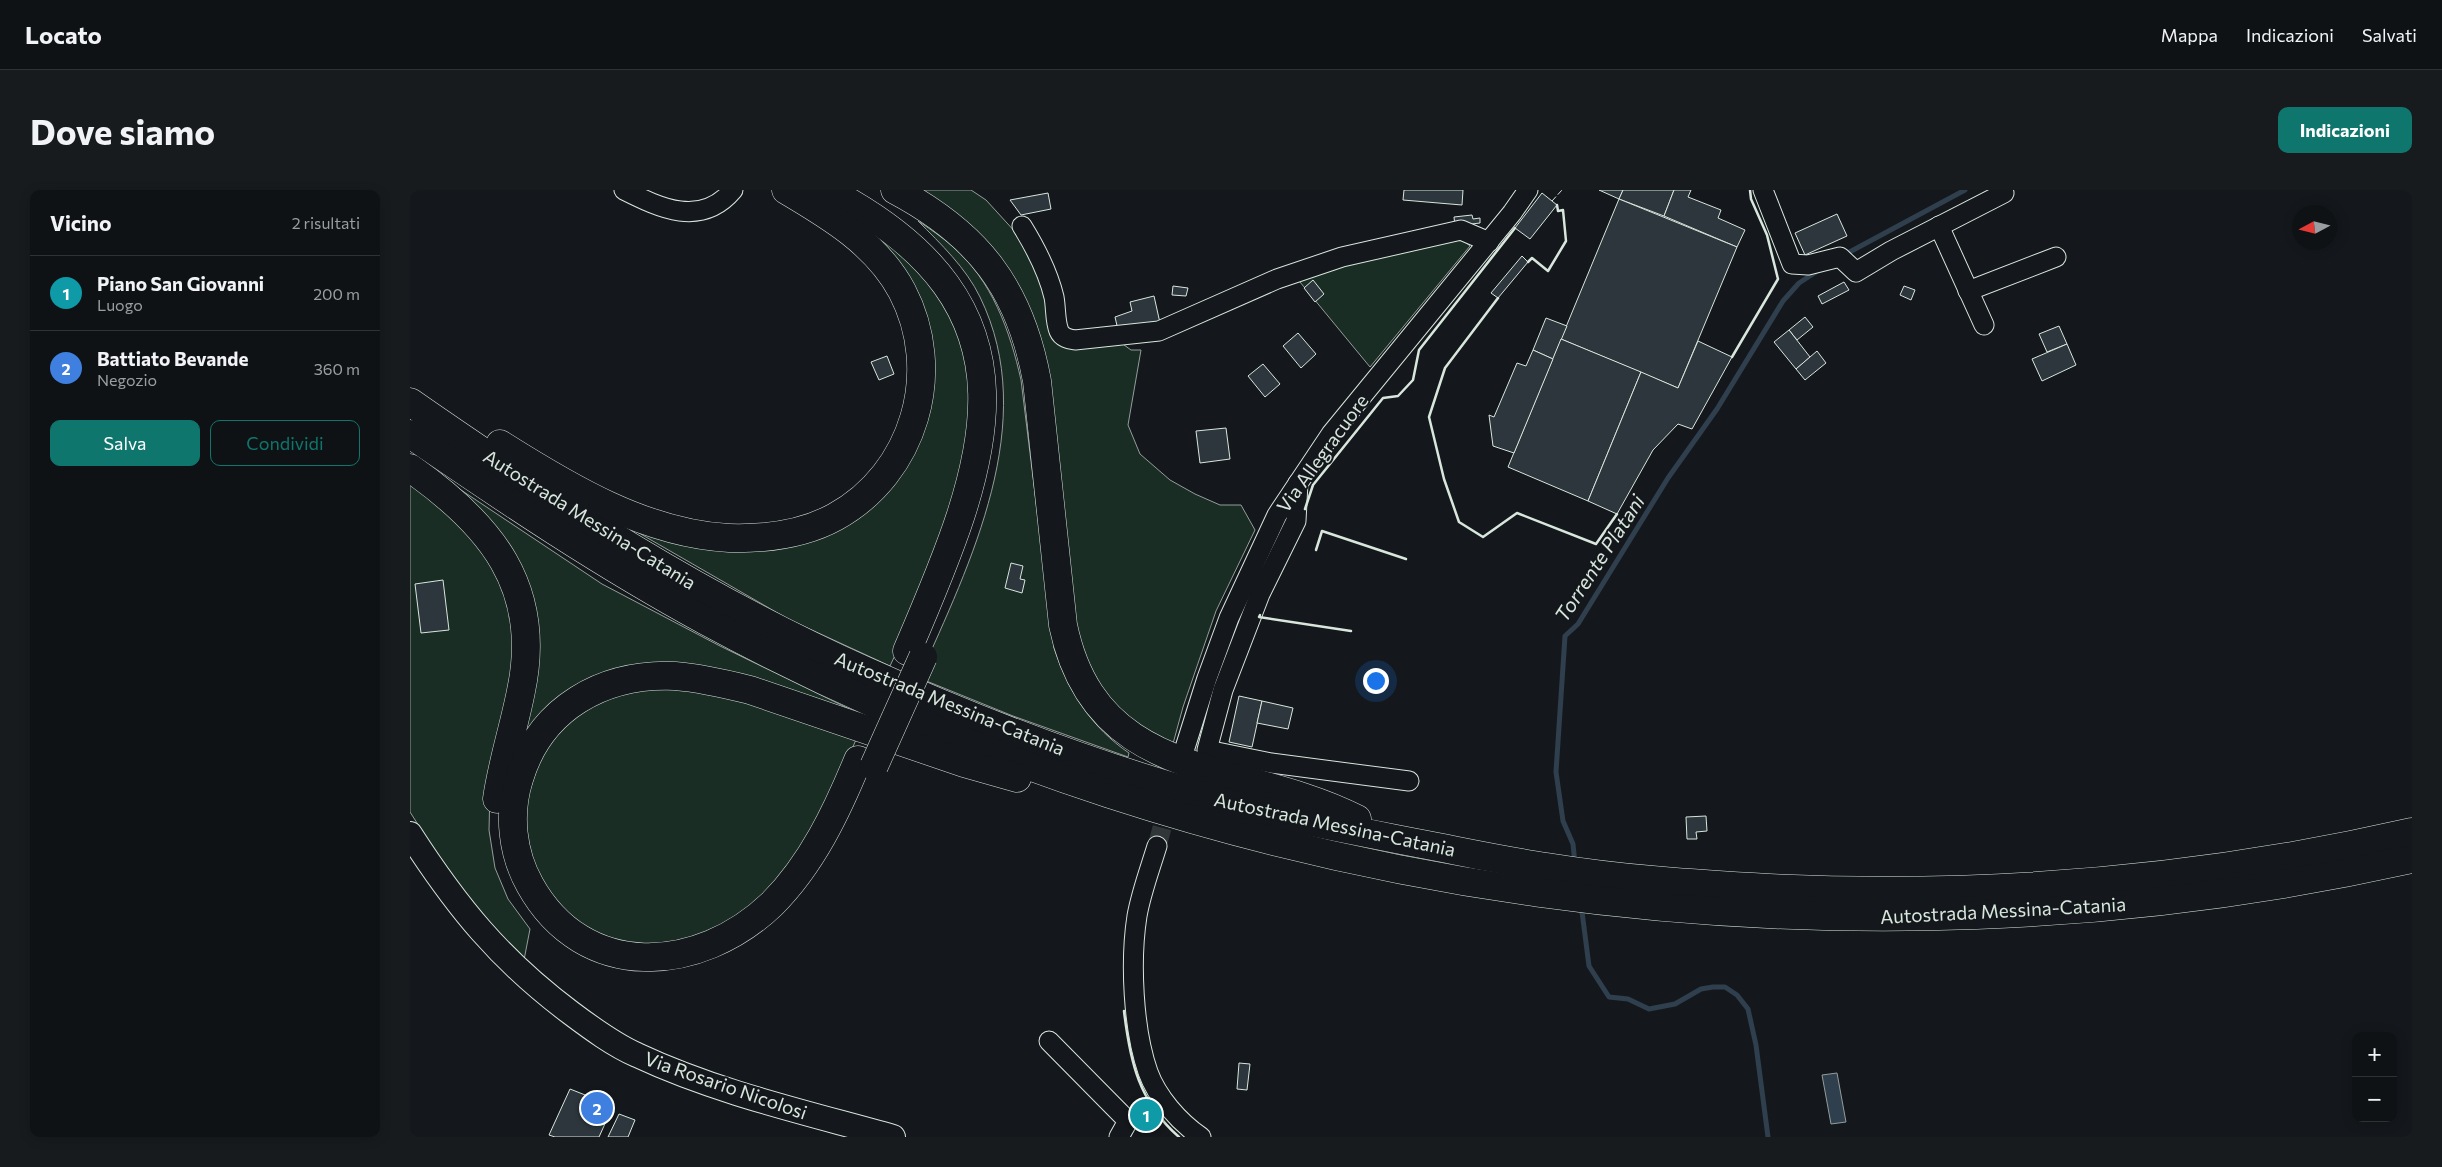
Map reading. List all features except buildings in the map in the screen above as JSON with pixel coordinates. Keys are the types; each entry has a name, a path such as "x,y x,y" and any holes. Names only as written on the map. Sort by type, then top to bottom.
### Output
{"highway":[{"path":"410,385 532,464 585,493 622,511 684,532 728,538 769,536 804,528 834,517 871,490 888,471 904,444 912,426 920,395 922,379 920,346 908,304 885,265 852,233 786,190"},
{"path":"827,190 876,219 906,241 930,263 964,313 978,360 982,414 973,476 915,654"},
{"path":"410,468 450,497 481,527 511,574 521,603 526,630 526,659 522,690 497,798 496,827 499,850 505,872 526,910 557,942 574,953 611,968 651,974 693,968 716,960 750,942 784,916 813,880 840,839 866,763 915,654 955,583 974,532 987,486 996,440 998,395 996,374 984,322 962,278 916,228 902,217 858,190"},
{"path":"879,190 920,212 940,226 969,252 1000,295 1015,328 1024,361 1033,411 1058,634 1066,664 1081,694 1116,734 1143,754 1190,774 1279,800 1316,802"},
{"path":"895,190 943,218 966,238 997,274 1015,306 1033,357 1037,381 1066,639 1079,676 1097,704 1119,729 1147,746 1223,776 1282,790 1333,807 1394,838"},
{"name":"Autostrada Messina-Catania","path":"410,402 523,480 655,563 720,599 863,670 976,718 1145,778 1268,812 1546,867 1592,887 1734,913 1878,917 2015,913 2152,903 2250,890 2412,859"},
{"name":"Autostrada Messina-Catania","path":"410,434 573,544 642,585 707,622 852,693 966,741 1135,802 1270,839 1409,872 1544,894 1592,887 1667,882 1819,890 2014,887 2148,876 2247,863 2412,832"},
{"path":"866,763 842,800 824,833 784,890 771,904 743,927 689,953 652,959 631,957 614,954 580,938 552,914 539,899 522,866 516,845 513,809 516,790 528,756 549,722 565,707 588,693 612,684 642,678 674,676 716,682 750,690 964,763 1214,835 1270,839"}],"main road":[{"name":"Via Rosario Nicolosi","path":"410,834 443,886 478,929 513,966 591,1028 636,1055 694,1078 893,1137"}],"street":[{"path":"624,190 654,205 684,212 713,206 727,197 733,190"},
{"name":"Via Allegracuore","path":"1183,754 1206,678 1229,618 1257,553 1277,515 1331,434 1489,242 1528,190"},
{"path":"1763,190 1792,264 1808,265 1840,257 1856,272 2004,193"},
{"path":"1022,226 1032,242 1048,277 1054,297 1059,332 1064,337 1075,340 1160,331 1277,279 1342,257 1461,230 1489,242"},
{"path":"1939,226 1984,325"},
{"path":"1968,291 2056,257"},
{"path":"1298,481 1296,521 1257,603 1223,690 1207,750 1271,763 1409,781"},
{"path":"1156,846 1137,916 1134,962 1140,1043 1148,1072 1158,1092 1174,1112 1201,1137"},
{"path":"1048,1041 1128,1121 1119,1137"}],"green space":[{"path":"912,190 971,190 986,200 1028,246 1043,280 1054,337 1120,342 1131,350 1141,350 1128,425 1140,454 1170,480 1195,494 1220,505 1241,505 1255,530 1216,611 1183,707 1171,751 1131,728 1079,655 1024,308"},
{"path":"918,221 952,246 978,274 989,290 1005,325 1021,380 1054,648 1074,694 1104,732 1129,753 1128,757 1013,716 919,678 959,588 977,540 992,491 1001,442 1003,393 997,345 980,297 960,266"},
{"path":"887,235 953,313 972,379 969,459 909,625 890,666 788,619 632,529 735,547 873,496 927,370 866,240"},
{"path":"1458,236 1470,246 1370,367 1295,276"},
{"path":"410,456 602,584 720,646 905,736 629,672 518,757 530,611"},
{"path":"410,477 449,503 504,577 518,638 490,789 489,830 495,868 508,899 530,929 524,960 474,905 440,859 410,812"},
{"path":"648,687 716,690 857,737 833,796 777,885 735,923 671,947 610,942 577,925 537,876 522,815 547,737 591,701"}],"water":[{"path":"1837,1073 1846,1122 1831,1124 1822,1075"}],"waterway":[{"name":"Torrente Platani","path":"1844,255 1965,190"},
{"name":"Torrente Platani","path":"1575,864 1573,844 1563,821 1556,772 1565,636 1578,624 1668,478 1717,409 1783,301 1799,283 1819,270"},
{"name":"Torrente Platani","path":"1581,904 1589,966 1609,997 1628,999 1649,1009 1675,1004 1701,989 1713,987 1725,987 1737,995 1748,1009 1756,1045 1768,1137"}],"tunnel":[{"path":"1157,846 1170,799"}],"fence":[{"path":"1552,201 1562,190"}],"wall":[{"path":"1732,357 1778,279 1767,235 1751,199 1750,190"},
{"path":"1528,262 1532,258 1548,271 1566,241 1563,210 1558,211 1557,205"},
{"path":"1305,509 1313,485 1383,398 1398,396 1413,380 1419,350 1515,228"},
{"path":"1498,298 1445,368 1429,417 1444,479 1459,522 1483,537 1517,513 1596,544 1617,514"},
{"path":"1316,550 1322,531 1406,559"},
{"path":"1260,615 1259,617 1351,631"},
{"path":"1124,1011 1133,1064 1139,1080 1154,1110 1179,1137"}],"place":[{"name":"Battiato Bevande","path":"597,1108"},
{"name":"Piano San Giovanni","path":"1146,1115"}]}
